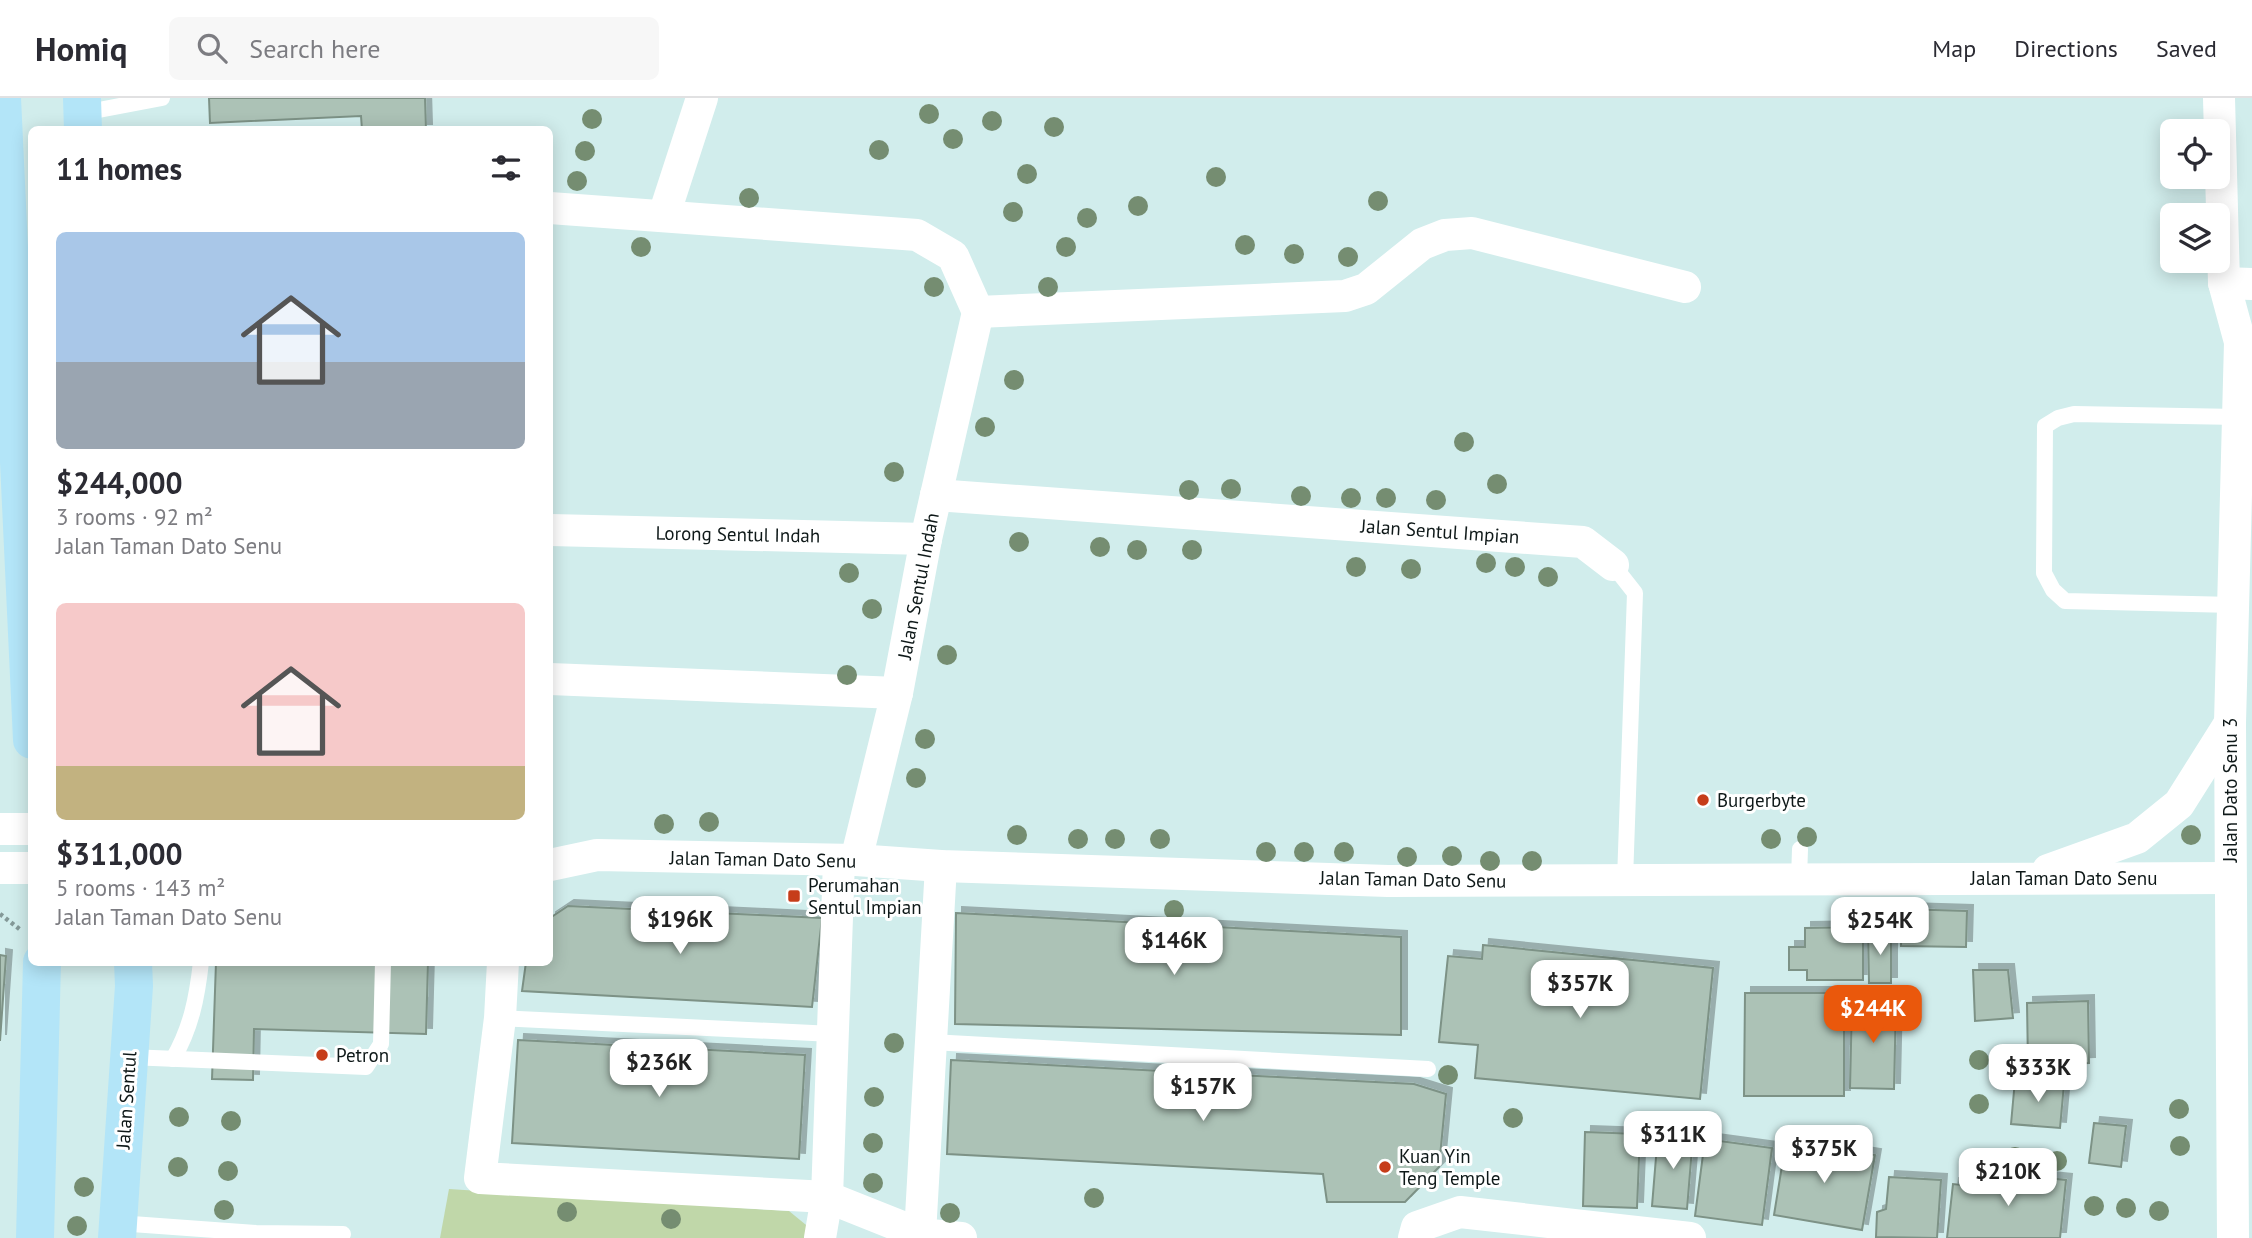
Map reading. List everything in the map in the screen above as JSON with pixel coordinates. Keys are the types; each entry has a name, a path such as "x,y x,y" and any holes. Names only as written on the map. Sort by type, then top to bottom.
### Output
{"main road":[{"path":"2,98 12,614 28,715"},
{"path":"35,1238 42,966"},
{"name":"Jalan Sentul","path":"118,1231 133,966"}],"street":[{"path":"664,215 702,98"},
{"name":"Jalan Dato Senu 3","path":"2219,98 2238,284 2240,342 2230,723 2234,1238"},
{"path":"553,208 917,235 953,256 978,312 1345,296 1366,289 1422,244 1445,235 1472,233 1685,287"},
{"name":"Jalan Dato Senu 3","path":"2240,342 2252,309"},
{"name":"Jalan Sentul Indah","path":"820,1238 827,1197 833,1034 848,861 897,693 926,539 978,312"},
{"name":"Jalan Sentul Impian","path":"936,495 1583,542 1613,565"},
{"name":"Lorong Sentul Indah","path":"553,530 926,539"},
{"path":"553,679 897,693"},
{"path":"2023,878 2137,838 2179,804 2230,723"},
{"path":"0,829 28,829"},
{"name":"Jalan Taman Dato Senu","path":"553,843 597,855"},
{"name":"Jalan Taman Dato Senu","path":"553,864 597,855 848,861 1388,881 2230,878"},
{"path":"920,1234 941,866"},
{"path":"0,868 28,868"},
{"path":"503,966 500,1018 480,1178 827,1197 920,1234 961,1238"},
{"path":"1414,1238 1417,1227 1460,1212 1690,1238"}],"lane":[{"path":"83,113 162,98"},
{"path":"2234,605 2065,601 2053,590 2043,573 2045,426 2058,418 2074,414 2238,417"},
{"name":"Jalan Sentul Impian","path":"1613,565 1635,593 1625,880"},
{"path":"1799,880 1800,849"},
{"path":"173,1059 186,1037 195,1008 200,966"},
{"path":"129,1057 366,1067 381,1044 383,966"},
{"path":"500,1018 833,1034"},
{"path":"931,1042 1428,1069"},
{"path":"118,1231 343,1234"}],"path":[{"path":"0,914 28,935"}],"green space":[{"path":"449,1189 789,1211 811,1229 809,1238 440,1238"}],"building":[{"path":"209,98 425,98 426,126 362,126 361,116 210,123"},
{"path":"568,906 822,918 812,1007 522,991 525,966 553,966 553,916"},
{"path":"1902,909 1967,911 1966,947 1901,946"},
{"path":"956,913 1401,937 1401,1035 955,1024"},
{"path":"1863,927 1863,980 1807,980 1807,970 1789,970 1789,947 1805,947 1805,928"},
{"path":"1891,931 1891,983 1869,983 1868,932"},
{"path":"1483,945 1713,968 1700,1099 1475,1078 1478,1045 1439,1042 1448,956 1482,959"},
{"path":"0,955 6,956 0,1041"},
{"path":"216,966 428,966 426,1034 254,1029 253,1080 212,1079"},
{"path":"1973,970 2008,970 2013,1018 1975,1021"},
{"path":"1745,993 1844,993 1844,1096 1744,1096"},
{"path":"1852,1001 1896,1002 1894,1089 1850,1088"},
{"path":"2088,1001 2089,1063 2028,1065 2027,1003"},
{"path":"518,1040 805,1055 799,1159 512,1143"},
{"path":"951,1060 1414,1084 1446,1094 1439,1167 1405,1202 1327,1202 1323,1174 947,1154"},
{"path":"2015,1080 2064,1084 2060,1128 2011,1124"},
{"path":"2094,1123 2126,1126 2121,1167 2089,1163"},
{"path":"1585,1132 1640,1134 1637,1208 1583,1206"},
{"path":"1658,1133 1693,1136 1687,1209 1652,1206"},
{"path":"1705,1139 1772,1148 1762,1225 1695,1216"},
{"path":"1786,1141 1875,1155 1862,1230 1774,1215"},
{"path":"1981,1171 2066,1180 2060,1238 1947,1238 1953,1184 1980,1187"},
{"path":"1889,1177 1941,1180 1937,1238 1876,1237 1877,1212 1886,1209"}],"place":[{"name":"Burgerbyte","path":"1703,800"},
{"name":"Perumahan Sentul Impian","path":"794,896"},
{"name":"Petron","path":"322,1055"},
{"name":"Kuan Yin Teng Temple","path":"1385,1167"}]}
